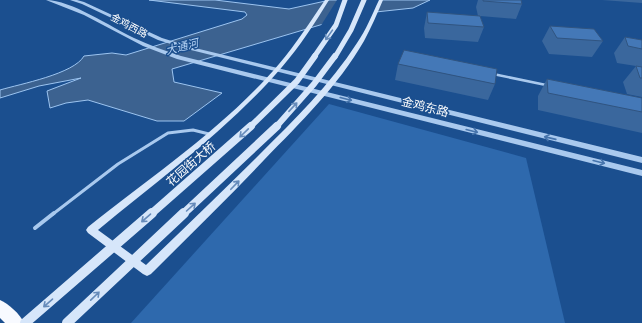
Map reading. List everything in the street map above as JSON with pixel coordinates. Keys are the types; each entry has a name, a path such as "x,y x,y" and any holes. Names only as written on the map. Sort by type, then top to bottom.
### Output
{"highway":[{"path":"0,308 16,323"}],"main road":[{"path":"328,0 305,38 268,80 209,134 91,230 147,271 224,196 331,84 352,54 375,14 381,0"},
{"name":"花园街大桥","path":"25,323 232,144 297,81 336,25 345,0"},
{"path":"67,323 110,281 255,148 314,84 355,24 364,0"}],"street":[{"name":"金鸡西路","path":"48,0 75,9 145,45 203,63"},
{"name":"金鸡西路","path":"72,0 82,3 160,39 220,57"},
{"name":"金鸡东路","path":"220,57 642,160"},
{"name":"金鸡东路","path":"203,63 642,173"}],"lane":[{"path":"486,72 548,85"},
{"path":"35,228 118,164 168,133 193,130 209,134"}],"shaded area":[{"path":"329,104 526,158 565,323 131,323"}],"water":[{"name":"大通河","path":"149,0 215,0 289,9 330,0 430,0 413,8 357,14 172,69 174,82 222,93 184,121 157,121 88,100 66,103 50,108 47,91 81,78 39,86 0,98 0,90 46,78 69,68 84,56 112,53 126,55 242,19 247,15 245,12"}],"pier":[{"path":"337,0 381,0 375,14 357,16 320,27"}],"building":[{"path":"521,0 522,4 483,1"},
{"path":"427,12 480,16 484,27 428,23"},
{"path":"550,26 594,29 603,41 557,38"},
{"path":"625,37 642,40 642,49 628,46"},
{"path":"404,50 497,69 495,84 398,64"},
{"path":"636,66 642,67 642,78 640,78"},
{"path":"547,79 642,98 642,112 548,93"}]}
